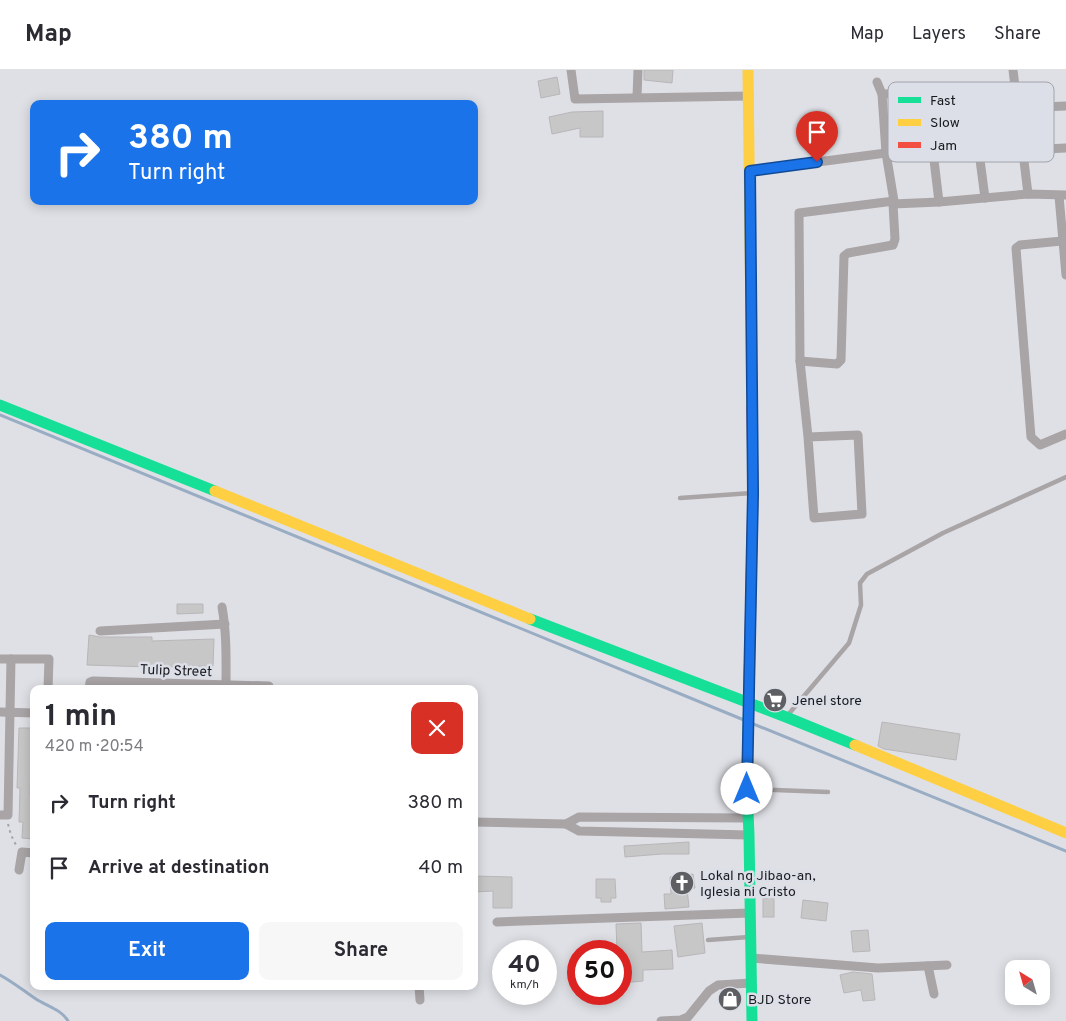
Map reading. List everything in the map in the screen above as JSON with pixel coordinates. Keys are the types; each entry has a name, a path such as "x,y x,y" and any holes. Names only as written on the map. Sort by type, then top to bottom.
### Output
{"street":[{"path":"571,70 575,98 749,96"},
{"path":"636,97 638,70"},
{"path":"748,70 753,493 747,789 752,1021"},
{"path":"800,361 837,364 841,360 844,256 848,253 893,246 895,239 894,202 886,153 882,94 877,82"},
{"path":"882,94 888,94"},
{"path":"750,171 886,153"},
{"path":"934,162 939,202"},
{"path":"981,162 985,198"},
{"path":"1024,162 1028,194"},
{"path":"808,437 858,435 862,514 814,518 800,361 799,213 894,202 939,202 1028,194 1063,196 1062,241 1066,275"},
{"path":"1062,241 1020,245 1016,248 1031,437 1040,445 1066,434"},
{"path":"0,405 131,456 534,621 749,702 1066,833"},
{"path":"222,607 225,624 226,685"},
{"path":"100,631 225,624"},
{"path":"0,659 49,659 48,685"},
{"path":"4,815 5,712 11,659"},
{"name":"Tulip Street","path":"89,685 93,681 182,685"},
{"path":"5,712 30,713"},
{"path":"566,824 579,817 748,818"},
{"path":"478,822 566,824 579,831 749,835"},
{"path":"19,870 22,852 30,853"},
{"path":"497,922 750,912"},
{"path":"751,958 878,968 947,965"},
{"path":"928,966 934,994"},
{"path":"662,1021 680,1020 688,1017 709,991 718,986 751,983"},
{"path":"419,990 420,1000"}],"lane":[{"path":"786,717 848,643 861,605 860,583 867,574 943,533 1066,477"},
{"path":"680,498 753,493"},
{"path":"747,789 828,792"},
{"path":"708,940 750,937"}],"path":[{"path":"4,815 11,835 22,852"}],"building":[{"path":"644,70 673,70 672,83 644,80"},
{"path":"557,77 560,94 541,98 538,81"},
{"path":"603,111 603,137 580,137 580,128 552,134 549,117 572,112"},
{"path":"177,604 203,604 203,613 177,614"},
{"path":"89,635 100,637 152,637 152,641 214,639 213,666 87,665"},
{"path":"882,722 960,734 956,760 884,749 878,746"},
{"path":"19,728 30,728 30,839 22,838 23,822 19,822 20,788 17,788"},
{"path":"689,842 689,854 625,857 624,846"},
{"path":"693,874 695,888 687,889 689,907 665,909 664,894 671,894 670,877"},
{"path":"478,876 512,877 512,908 493,908 493,891 478,892"},
{"path":"596,879 615,879 616,898 611,898 611,902 601,902 601,898 596,898"},
{"path":"763,898 774,898 774,917 763,917"},
{"path":"803,900 828,903 826,921 801,918"},
{"path":"641,923 642,952 672,950 673,969 643,970 643,981 632,982 632,940 617,940 616,924"},
{"path":"702,923 705,953 678,957 674,926"},
{"path":"868,930 870,951 853,952 851,931"},
{"path":"853,972 872,974 875,1000 863,1001 861,990 844,993 840,975"}],"waterway":[{"path":"0,415 744,720"},
{"path":"751,723 1066,851"},
{"path":"0,975 58,1011 68,1021"}],"traffic: fast":[{"path":"0,405 215,491"},
{"path":"530,619 855,745"},
{"path":"749,687 747,789 752,1021"}],"traffic: slow":[{"path":"748,70 752,408"},
{"path":"215,491 530,619"},
{"path":"855,745 1066,833"}],"traffic: jam":[{"path":"749,687 753,493 752,408"}],"place":[{"name":"Jenel store","path":"775,700"},
{"name":"Lokal ng Jibao-an, Iglesia ni Cristo","path":"682,883"},
{"name":"BJD Store","path":"730,999"}],"route":[{"path":"747,789 753,493 750,171 817,162"}]}
